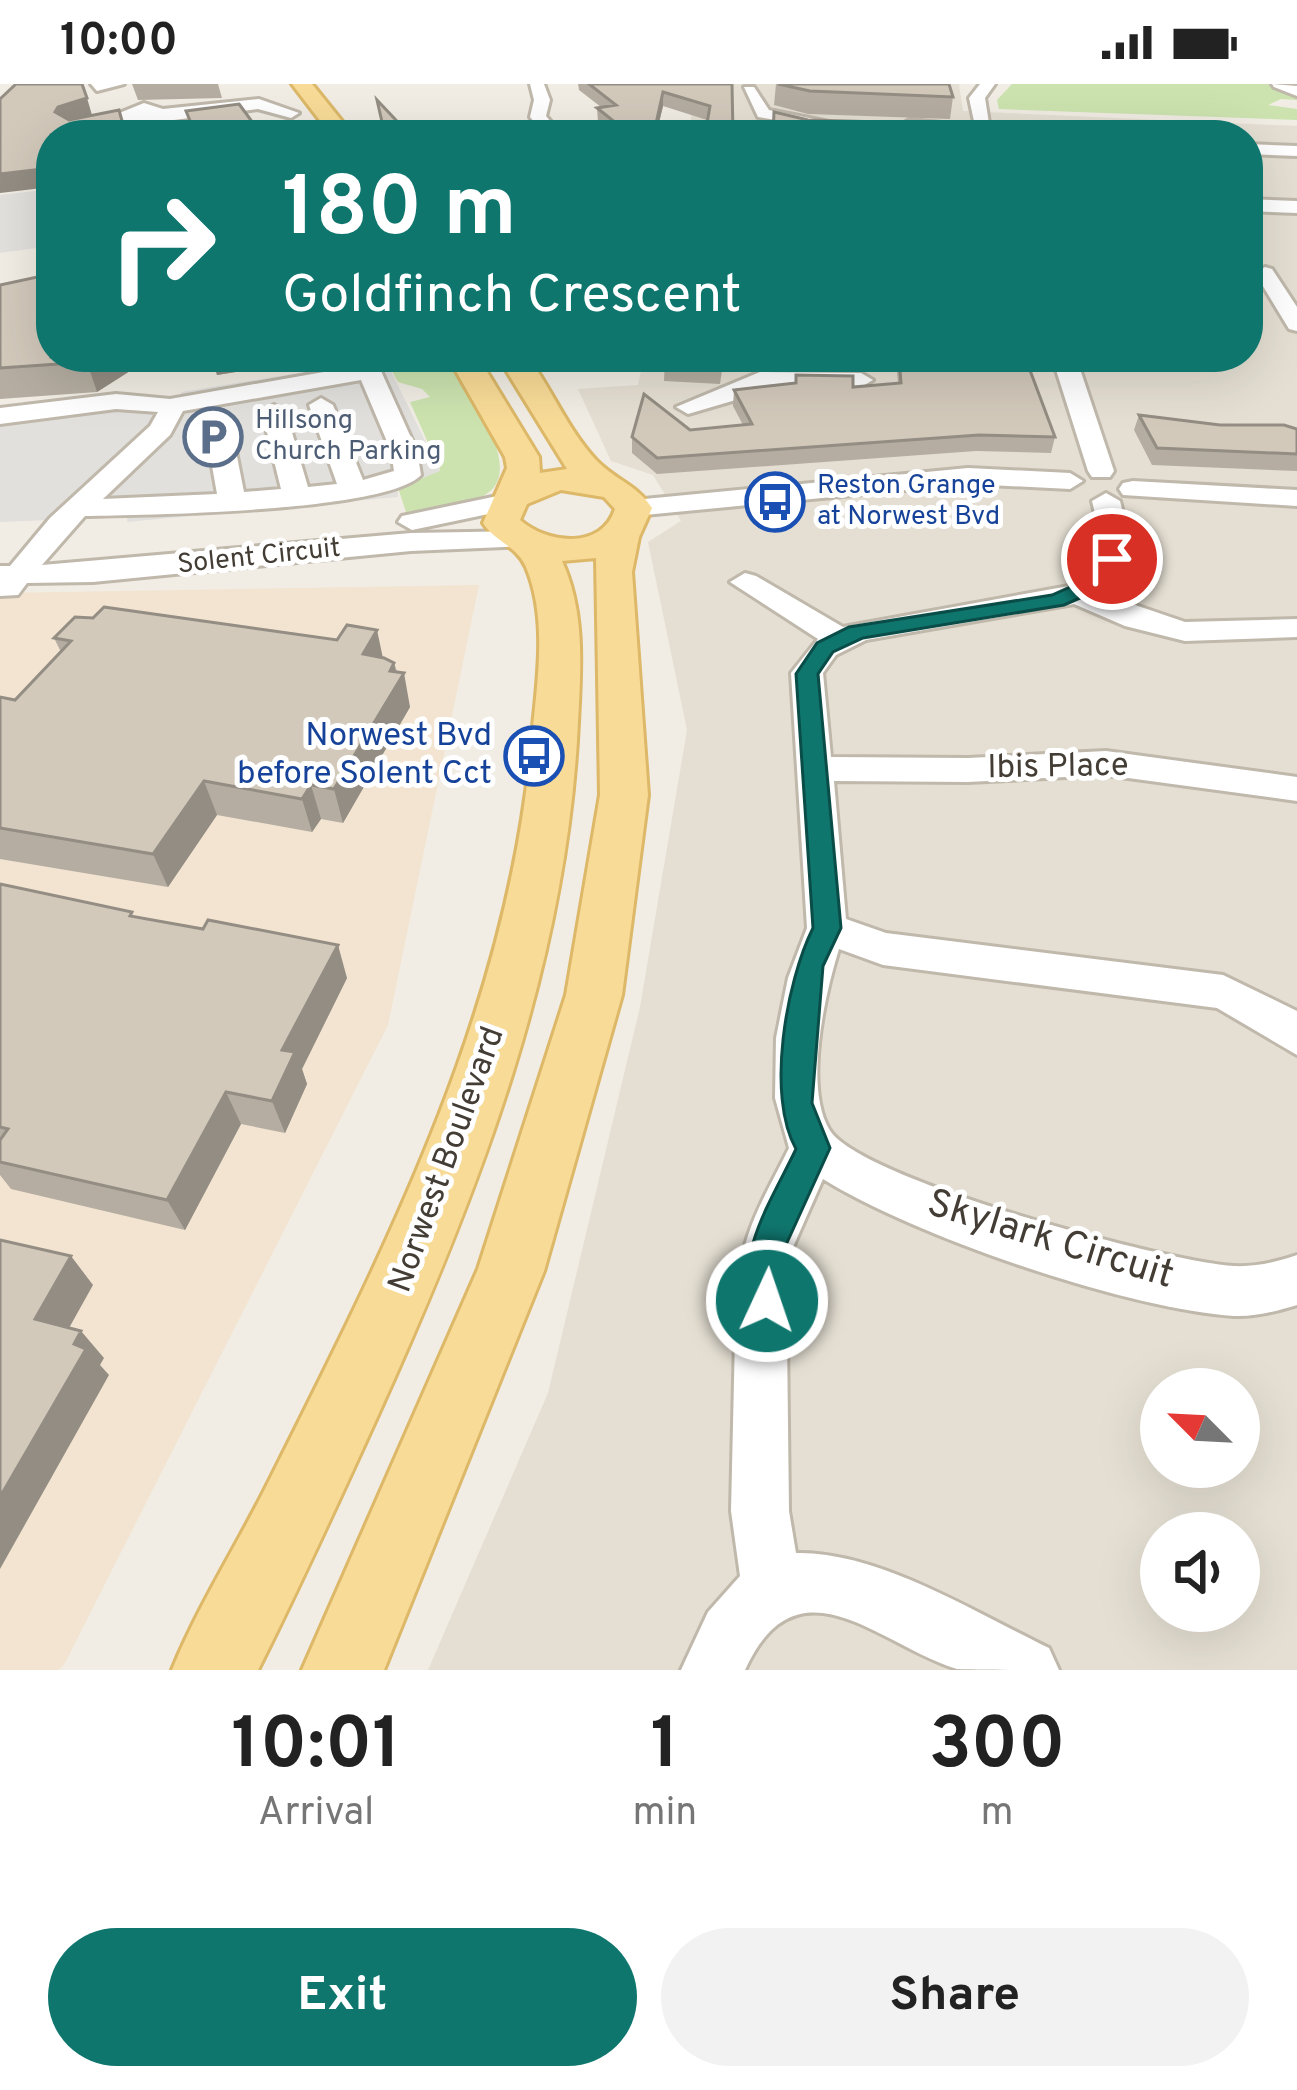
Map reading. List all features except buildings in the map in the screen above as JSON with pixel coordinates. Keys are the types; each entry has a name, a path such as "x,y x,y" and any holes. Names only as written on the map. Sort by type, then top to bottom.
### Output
{"main road":[{"path":"302,84 330,120"},
{"path":"273,88 296,120"},
{"name":"Norwest Boulevard","path":"213,1670 405,1284 486,1074 542,860 557,724 559,622 552,577 518,521 524,468 518,446 472,372"},
{"path":"343,1670 511,1270 565,1106 594,995 616,874 624,795 613,572 618,509 571,453 525,372"},
{"path":"549,481 618,509 578,548 518,521 549,481"}],"street":[{"path":"982,120 977,98 988,84"},
{"path":"1279,84 1297,91"},
{"path":"534,85 542,97 541,120"},
{"path":"134,109 243,97 273,88"},
{"path":"748,88 756,96 759,111 802,120"},
{"path":"99,92 134,109 259,104 291,113"},
{"path":"1263,150 1297,151"},
{"path":"1263,206 1297,207"},
{"path":"1264,273 1297,324"},
{"path":"10,572 165,426 365,372"},
{"path":"77,508 232,500 400,483 408,475 382,395 370,372"},
{"path":"688,407 747,388 757,372"},
{"path":"794,372 861,380"},
{"path":"772,1590 760,1511 768,1247 813,1148 800,1126 796,1103 808,966 827,928 807,674 825,648 841,639 877,627 1078,594 1107,572 1112,559 1113,487 1070,372"},
{"path":"0,419 133,406 165,426 382,395"},
{"path":"321,405 353,489"},
{"path":"274,412 296,494"},
{"path":"217,421 232,500"},
{"path":"165,426 174,504"},
{"path":"618,509 968,476 1070,482 1077,492 1113,487 1297,498"},
{"name":"Solent Circuit","path":"10,572 93,573 389,544 518,521"},
{"path":"746,582 841,639"},
{"path":"1078,594 1120,615 1177,634 1220,636 1293,622"},
{"name":"Ibis Place","path":"817,770 1106,764 1182,770 1297,789"},
{"path":"827,928 884,950 1223,992 1295,1031"},
{"name":"Skylark Circuit","path":"813,1148 837,1166 927,1203 1139,1272 1235,1292 1272,1289 1297,1280"},
{"path":"713,1670 726,1637 745,1610 772,1590 805,1579 839,1583 1027,1670"}],"shaded area":[{"path":"695,84 959,84 963,111 1163,120 691,120"},
{"path":"1263,124 1297,126 1297,1670 428,1670 548,1393 640,1007 687,730 648,542 681,521 653,475 611,461 578,389 638,385 641,372 1263,372"},
{"path":"36,191 36,248 0,253 0,195"},
{"name":"Hillsong Church Parking","path":"305,372 391,372 440,471 398,488 398,497 127,522 128,513 0,522 0,412 134,396 182,399 181,392"},
{"path":"479,585 388,1025 65,1663 59,1670 0,1670 0,593"}],"green space":[{"path":"1012,84 1272,84 1297,93 1297,100 1281,99 1268,105 1297,109 1297,120 999,109 997,100"},
{"path":"392,372 455,372 495,444 498,479 489,492 460,505 406,512 398,488 440,470 410,402 430,397 422,389 398,382"}],"place":[{"name":"Hillsong Church Parking","path":"213,437"},
{"name":"Reston Grange at Norwest Bvd","path":"775,502"},
{"name":"Norwest Bvd before Solent Cct","path":"534,756"}],"route":[{"path":"767,1301 768,1247 813,1148 800,1126 796,1103 808,966 827,928 807,674 825,648 857,632 1057,601 1096,584 1112,559"}]}
